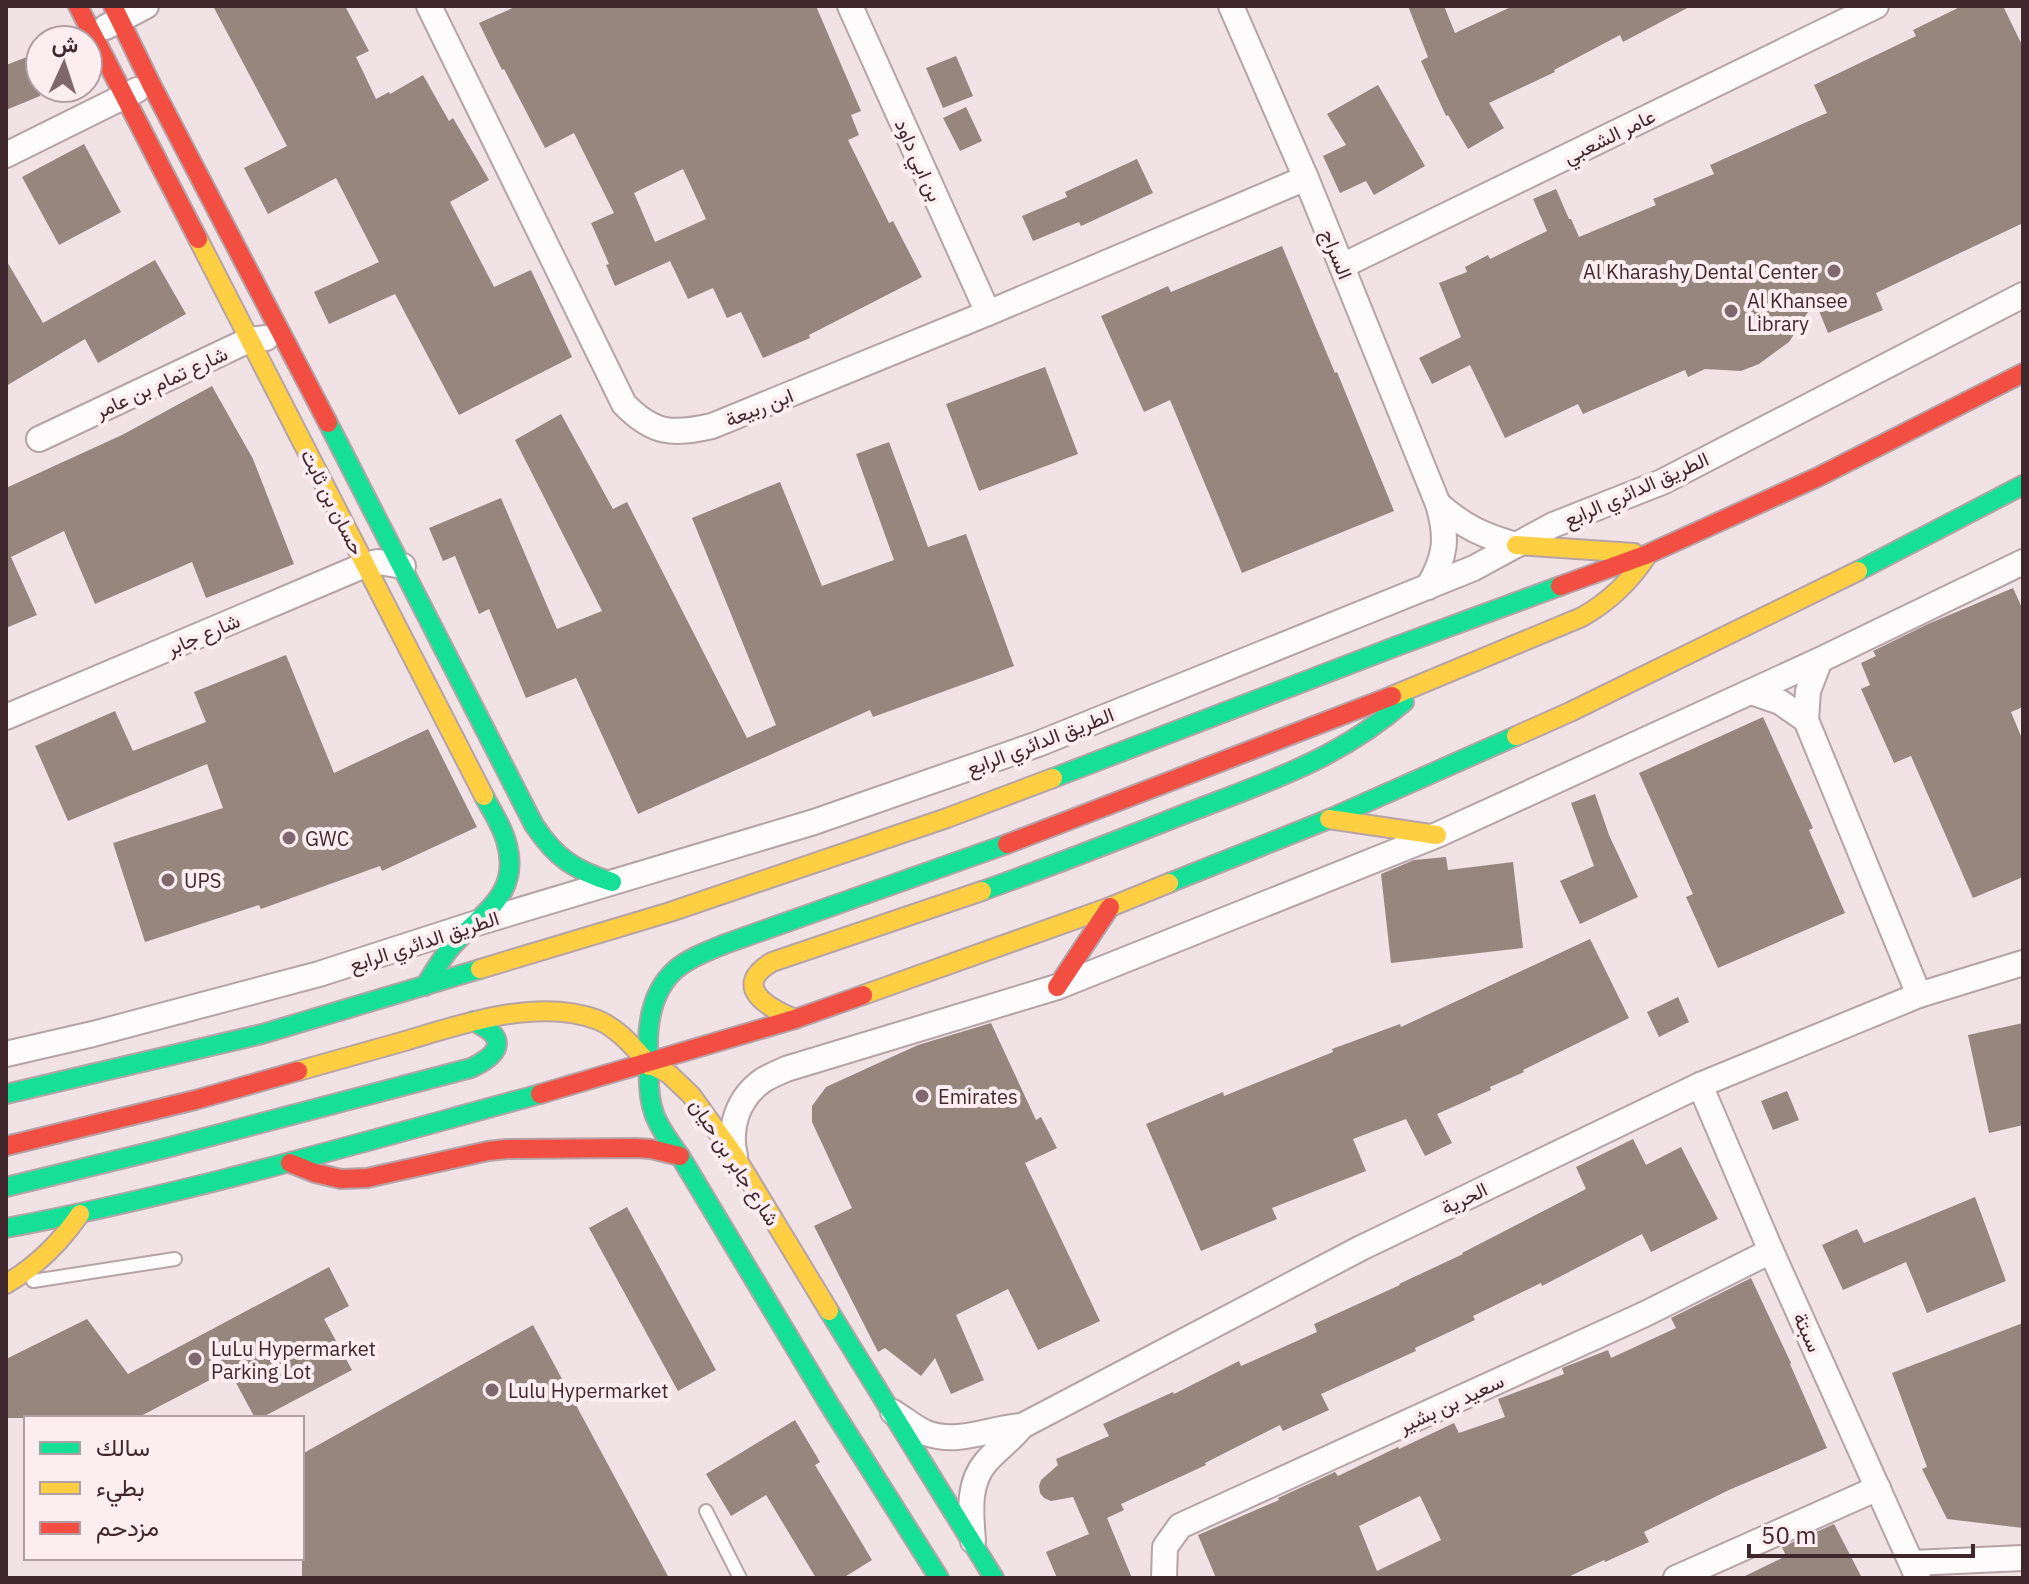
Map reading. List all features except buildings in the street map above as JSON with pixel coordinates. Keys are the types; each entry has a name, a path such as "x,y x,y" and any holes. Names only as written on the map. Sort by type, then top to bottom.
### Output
{"main road":[{"name":"حسان بن ثابت","path":"78,6 88,24"},
{"name":"حسان بن ثابت","path":"117,13 527,811 546,844 564,862 582,873 612,882"},
{"name":"حسان بن ثابت","path":"104,56 511,855 511,872 498,902 456,942 438,963 425,986"},
{"name":"الطريق الدائري الرابع","path":"6,1094 262,1034 670,912 947,818 1383,651 1648,554 1818,477 2023,373"},
{"path":"6,1228 80,1214 290,1163 649,1064 795,1019 1110,907 1329,819 1570,712 1887,557 2023,485"},
{"path":"1516,545 1648,554"},
{"path":"939,1578 650,1110 649,1014 672,973 703,953 725,944 979,855 1423,684 1599,608 1627,585 1648,554"},
{"path":"795,1019 759,999 755,988 756,977 762,967 1060,863 1324,757 1371,730 1423,684"},
{"path":"1329,819 1437,835"},
{"path":"1057,987 1110,907"},
{"name":"شارع جابر بن حيان","path":"6,1146 195,1100 474,1021 534,1013 598,1020 617,1032 649,1064 669,1074 691,1095 735,1156 994,1578"},
{"path":"6,1187 471,1068 486,1062 495,1051 496,1043 492,1033 474,1021"},
{"path":"290,1163 341,1179 367,1178 469,1154 507,1149 636,1148 680,1156"},
{"path":"6,1284 40,1262 55,1248 80,1214"}],"street":[{"path":"117,13 146,6"},
{"name":"ابن ربيعة","path":"429,6 624,404 639,421 660,430 686,432 712,426 1306,178"},
{"name":"بن ابي داود","path":"850,6 988,313"},
{"name":"السراج","path":"1231,6 1306,178 1438,504 1445,525 1445,547 1439,568 1428,587"},
{"name":"عامر الشعبي","path":"1342,266 1876,6"},
{"path":"6,155 151,84"},
{"name":"الطريق الدائري الرابع","path":"6,1054 319,974 814,822 1038,744 1474,568 1553,525 1662,482 2023,295"},
{"name":"شارع تمام بن عامر","path":"39,439 249,340 265,338 286,343"},
{"path":"1438,504 1472,530 1516,545"},
{"name":"شارع جابر","path":"6,717 365,565 378,562 403,566"},
{"path":"735,1156 731,1140 734,1121 746,1097 762,1081 786,1069 1057,987 1437,835 1820,660 2023,562"},
{"path":"1820,660 1808,691 1806,720 1919,995"},
{"path":"1751,692 1780,702 1806,720"},
{"name":"الحرية","path":"888,1409 924,1432 940,1437 969,1437 994,1429 1022,1426 1361,1248 1700,1085 1919,995 2023,963"},
{"name":"سبتة","path":"1700,1085 1915,1570"},
{"name":"سعيد بن بشير","path":"1164,1578 1165,1547 1180,1526 1645,1314 1771,1251"},
{"name":"الحرية","path":"974,1546 970,1508 973,1486 985,1463 1022,1426"},
{"path":"1676,1578 1878,1488"},
{"path":"1915,1570 2023,1558"}],"lane":[{"path":"6,1284 175,1259"},
{"path":"706,1511 740,1578"}],"traffic: fast":[{"path":"328,423 534,825 567,861 587,873 612,882"},
{"path":"1858,571 2023,485"},
{"path":"1053,778 1560,586"},
{"path":"982,891 1298,769 1352,740 1404,702"},
{"path":"1169,883 1329,819 1516,736"},
{"path":"425,986 449,950 497,900 509,875 510,859 506,841 484,796"},
{"path":"649,1064 649,1027 655,1002 666,980 686,962 725,944 1007,844"},
{"path":"6,1094 262,1034 480,969"},
{"path":"6,1187 471,1068 492,1054 497,1044 492,1033 474,1021"},
{"path":"649,1066 651,1104 664,1134 939,1578"},
{"path":"6,1228 207,1183 540,1094"},
{"path":"829,1311 994,1578"}],"traffic: slow":[{"path":"198,239 484,796"},
{"path":"1516,545 1634,553"},
{"path":"1392,696 1582,617 1619,590 1648,554"},
{"path":"1516,736 1858,571"},
{"path":"480,969 670,912 947,818 1053,778"},
{"path":"1329,819 1437,835"},
{"path":"863,995 1169,883"},
{"path":"795,1019 765,1003 754,988 754,980 760,971 772,962 982,891"},
{"path":"298,1071 476,1021 551,1011 575,1014 606,1024 626,1039 649,1064"},
{"path":"649,1066 669,1074 691,1095 735,1156 829,1311"},
{"path":"6,1284 47,1253 80,1214"}],"traffic: jam":[{"path":"78,6 198,239"},
{"path":"113,6 328,423"},
{"path":"1560,586 1648,554 1818,477 2023,373"},
{"path":"1007,844 1392,696"},
{"path":"1057,987 1110,907"},
{"path":"540,1094 795,1019 863,995"},
{"path":"6,1146 195,1100 298,1071"},
{"path":"290,1163 341,1179 367,1178 507,1149 636,1148 680,1156"}],"place":[{"name":"Al Kharashy Dental Center","path":"1834,271"},
{"name":"Al Khansee Library","path":"1731,311"},
{"name":"GWC","path":"289,838"},
{"name":"UPS","path":"168,880"},
{"name":"Emirates","path":"922,1096"},
{"name":"LuLu Hypermarket Parking Lot","path":"195,1359"},
{"name":"Lulu Hypermarket","path":"492,1390"}]}
